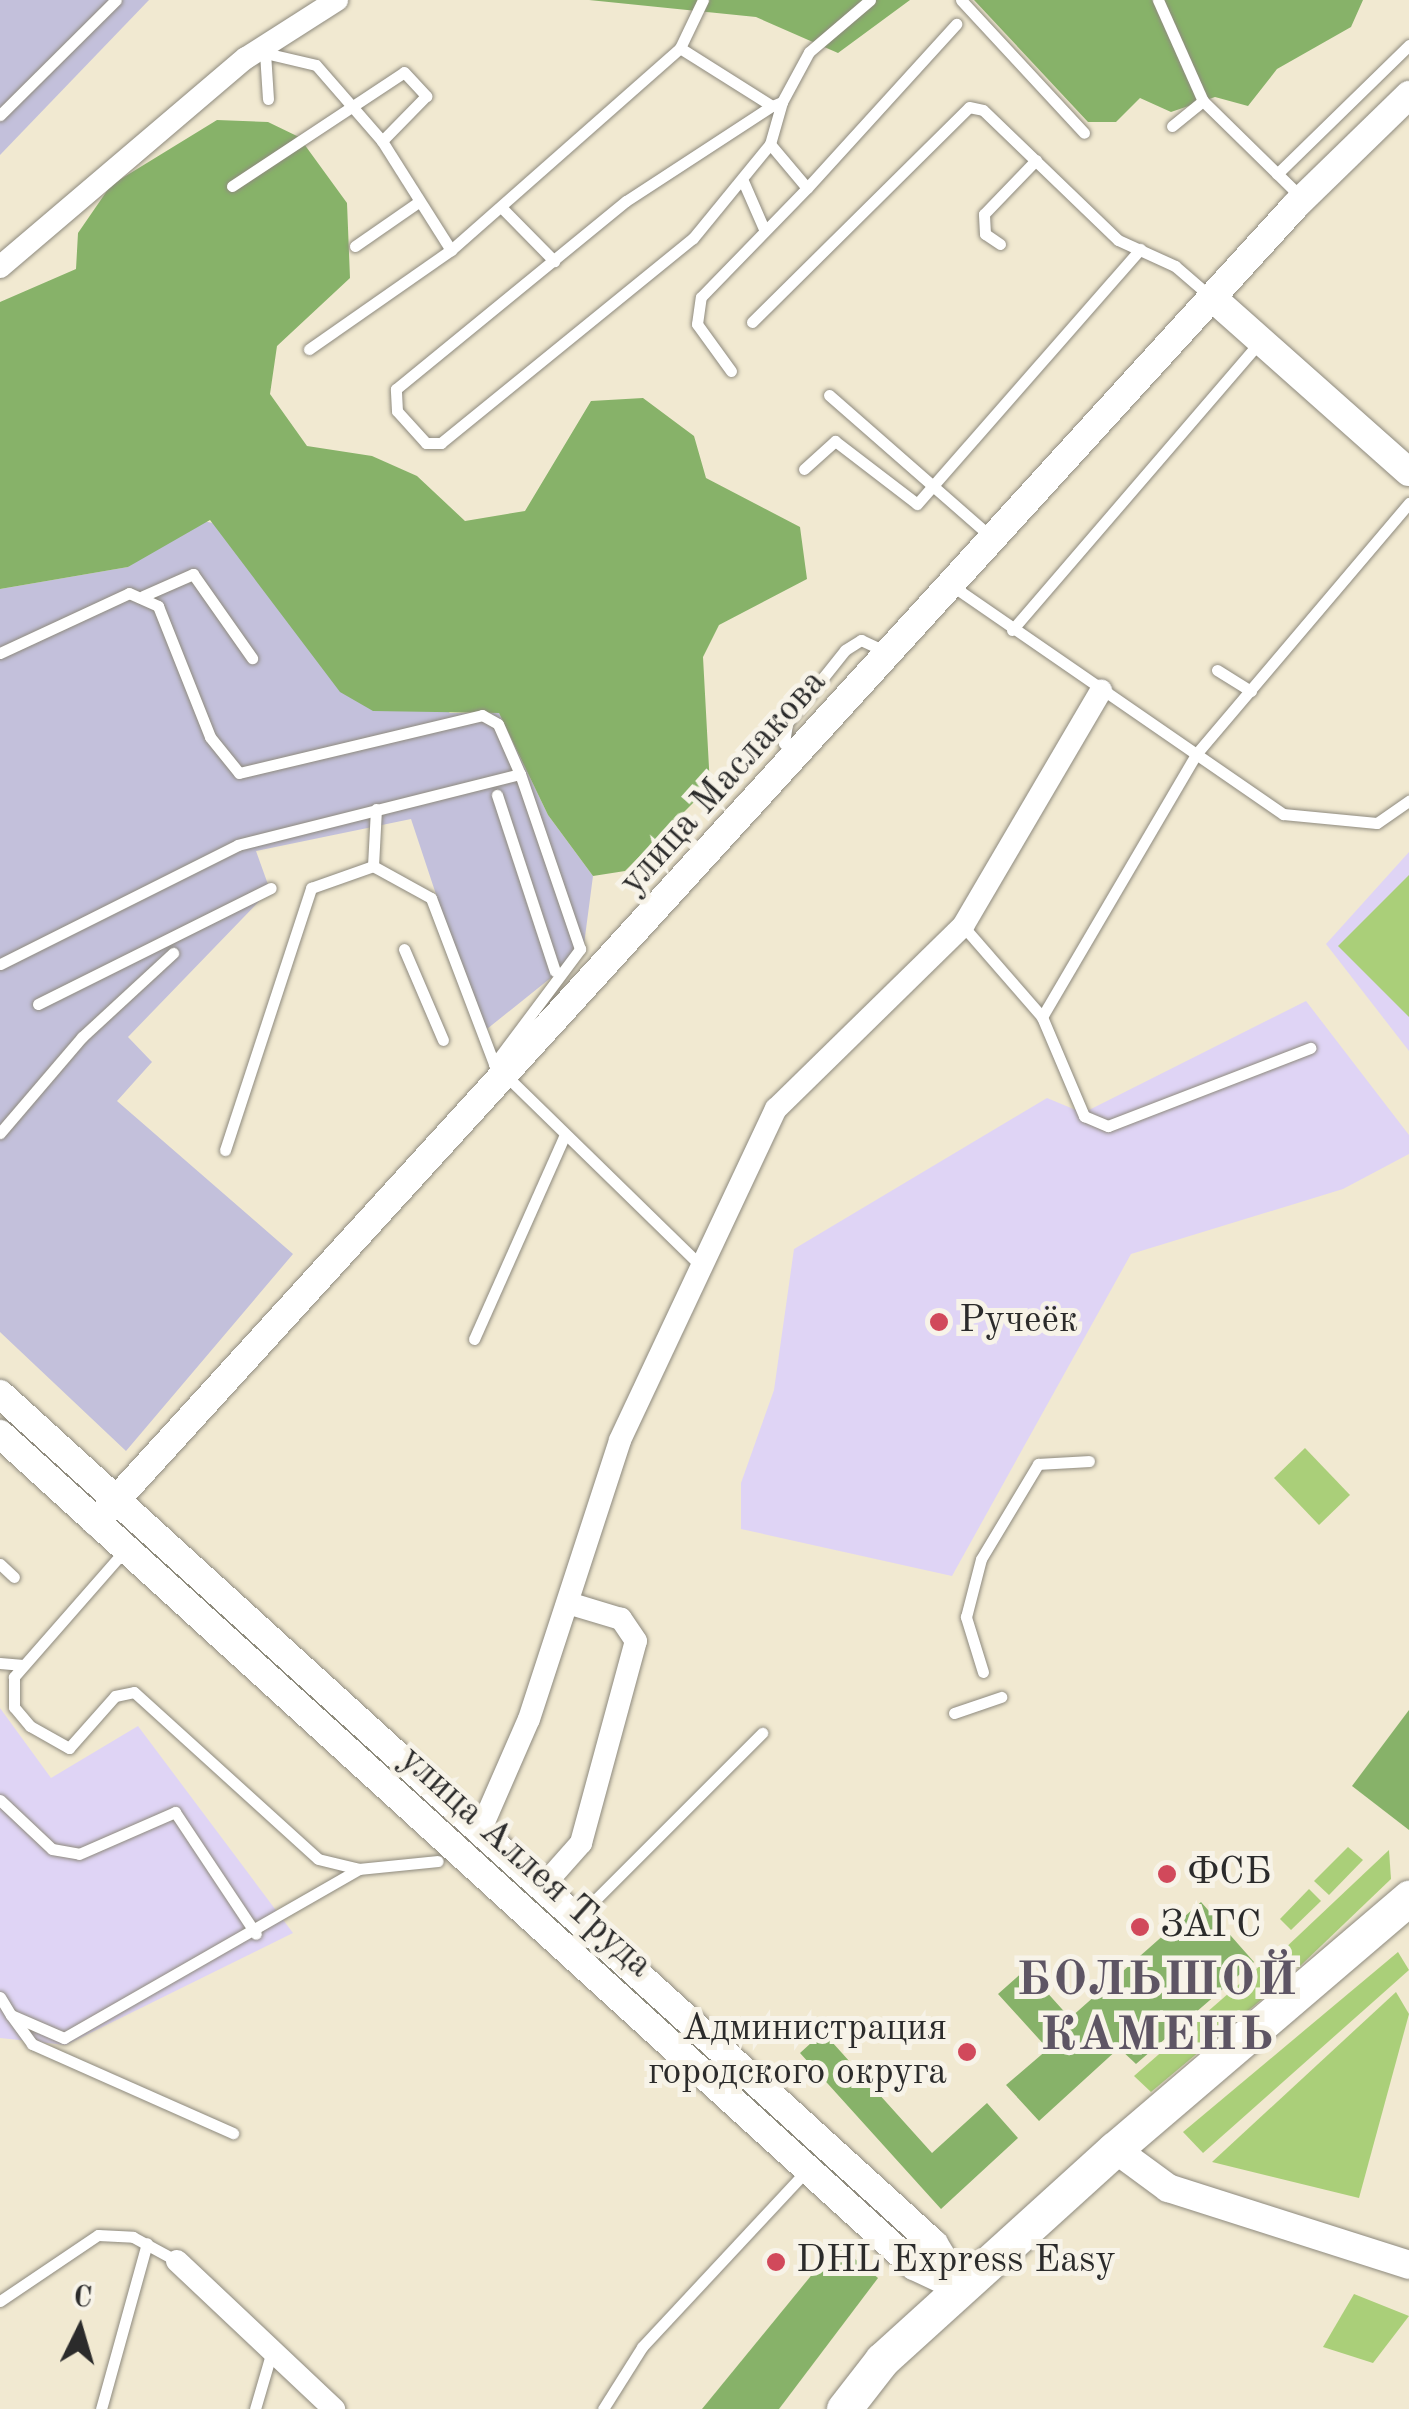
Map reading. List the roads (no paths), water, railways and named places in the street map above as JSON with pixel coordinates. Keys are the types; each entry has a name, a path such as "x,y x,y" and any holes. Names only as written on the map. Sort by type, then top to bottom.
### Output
{"main road":[{"path":"844,2409 961,2288 1115,2149 1406,1908"},
{"path":"874,2409 961,2288"}],"street":[{"path":"0,267 246,58 338,0"},
{"name":"улица Маслакова","path":"105,1511 500,1070 798,758 1303,199 1409,95"},
{"path":"1215,300 1409,472"},
{"name":"улица Аллея Труда","path":"480,1831 529,1719 620,1440 776,1109 963,926 1101,691"},
{"name":"улица Аллея Труда","path":"0,1394 105,1511 126,1549 914,2266 961,2288"},
{"name":"улица Аллея Труда","path":"0,1434 105,1511 480,1831 934,2244 961,2288"},
{"path":"542,1887 581,1843 636,1641 622,1619 568,1603"},
{"path":"511,1698 529,1719"},
{"path":"1115,2149 1168,2188 1409,2265"},
{"path":"176,2261 334,2409"}],"lane":[{"path":"0,114 116,0"},
{"path":"309,349 451,250 501,207 680,48 703,0"},
{"path":"777,104 626,200 396,389 397,411 426,444 441,443 662,264 743,181 770,144 777,104 809,52 870,0"},
{"path":"961,0 1084,133"},
{"path":"1158,0 1203,102 1303,199"},
{"path":"731,372 697,324 701,297 807,188 956,24"},
{"path":"1276,174 1409,45"},
{"path":"680,48 777,104"},
{"path":"268,99 265,53 316,65 382,140 417,202 451,250"},
{"path":"232,186 404,72 426,96 382,140"},
{"path":"1172,126 1203,102"},
{"path":"752,322 958,111 984,110 1118,240 1140,249 1215,300"},
{"path":"770,144 807,188"},
{"path":"1000,244 985,234 984,214 1036,160"},
{"path":"743,181 764,229"},
{"path":"355,246 417,202"},
{"path":"501,207 554,261"},
{"path":"804,469 835,441 914,504 934,488 1140,249"},
{"path":"1012,630 1260,340"},
{"path":"829,395 994,540"},
{"path":"1042,1017 1197,753 1409,504"},
{"path":"0,652 113,596 144,596 193,574 252,658"},
{"path":"954,587 1197,753 1241,794 1311,822 1377,823 1409,801"},
{"path":"144,596 158,606 222,762 238,773 482,715 498,724 520,774 580,946 555,971 500,1070"},
{"path":"1217,670 1252,691"},
{"path":"0,964 238,845 520,774"},
{"path":"497,795 555,971"},
{"path":"373,866 376,809"},
{"path":"225,1150 311,888 373,866 430,898 500,1070 564,1137 702,1268"},
{"path":"38,1004 271,888"},
{"path":"963,926 1042,1017 1084,1116 1108,1126 1310,1048"},
{"path":"404,949 443,1040"},
{"path":"0,1133 82,1037 173,953"},
{"path":"474,1339 564,1137"},
{"path":"983,1672 966,1617 981,1560 1038,1464 1089,1461"},
{"path":"126,1549 23,1665 14,1707 54,1746 84,1738 115,1696 134,1692 318,1859 359,1868 438,1861"},
{"path":"0,1564 14,1577"},
{"path":"0,1663 23,1665"},
{"path":"954,1713 1000,1697"},
{"path":"576,1919 762,1734"},
{"path":"0,1800 52,1849 79,1854 175,1812 256,1934"},
{"path":"11,2015 64,2038 256,1934 359,1868"},
{"path":"0,1997 32,2044 232,2133"},
{"path":"603,2409 642,2347 808,2170"},
{"path":"0,2301 98,2235 147,2243 176,2261"},
{"path":"101,2409 147,2243"},
{"path":"255,2409 272,2350"}],"place":[{"name":"Ручеёк","path":"939,1322"},
{"name":"ФСБ","path":"1167,1874"},
{"name":"ЗАГС","path":"1140,1927"},
{"name":"Администрация городского округа","path":"967,2052"},
{"name":"DHL Express Easy","path":"776,2262"}],"district":[{"name":"БОЛЬШОЙ КАМЕНЬ","path":"1158,2008"}]}
